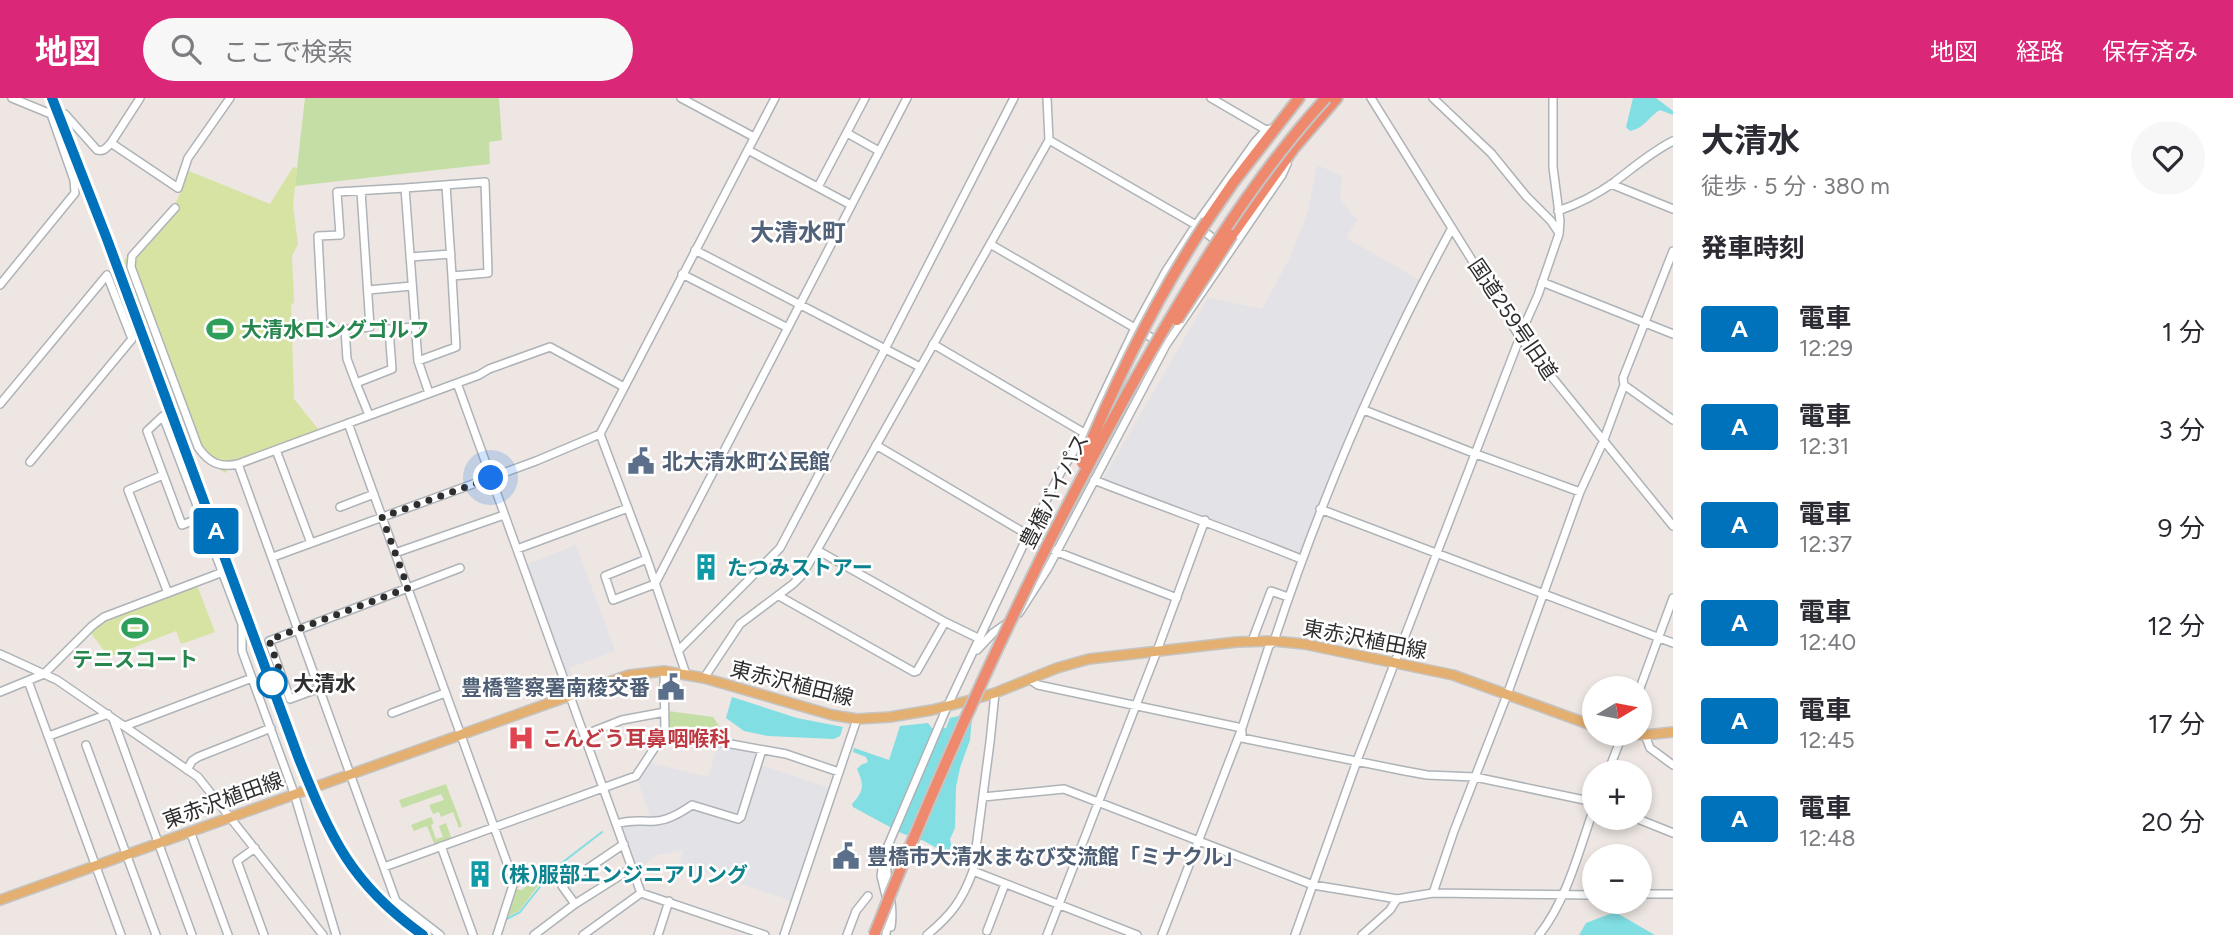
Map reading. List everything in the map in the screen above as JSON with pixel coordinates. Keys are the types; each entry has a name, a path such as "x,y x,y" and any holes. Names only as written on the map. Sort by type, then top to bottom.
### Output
{"highway":[{"path":"1059,521 1110,395 1173,272 1270,129 1299,98"},
{"name":"豊橋バイパス","path":"874,935 981,683 1083,472 1207,256 1252,190 1326,98"},
{"path":"1149,355 1164,340 1232,235 1294,148 1337,98"}],"main road":[{"name":"東赤沢植田線","path":"0,900 629,675 664,671 704,678 832,715 857,719 890,717 947,707 995,693 1057,668 1089,659 1274,641 1304,644 1453,675 1582,722"},
{"path":"1652,734 1673,732"}],"street":[{"path":"12,98 51,114 65,114 97,150 105,150 111,143 140,98"},
{"path":"111,143 178,188 188,158 230,98"},
{"path":"681,98 754,137"},
{"path":"273,557 491,478 600,435 775,98"},
{"path":"818,187 865,98"},
{"path":"647,559 605,576 613,600 655,584 907,98"},
{"path":"678,651 780,548 1014,98"},
{"path":"704,678 740,624 797,580 817,550 1049,140 1047,98"},
{"path":"887,935 888,904 880,870 884,855 947,707 1028,535 1085,433 1135,328 1166,271 1196,225 1270,129 1211,98"},
{"name":"国道259号旧道","path":"1371,98 1521,339 1673,526"},
{"path":"1433,98 1491,153 1526,197 1551,221 1559,234"},
{"path":"1295,935 1357,760 1521,339 1559,234 1553,167 1553,98"},
{"path":"0,285 75,192 74,180 51,114"},
{"path":"846,133 879,151"},
{"path":"1049,140 1196,225 1229,251"},
{"path":"1558,211 1580,203 1611,184 1653,151 1673,141"},
{"path":"969,663 993,633 1017,616 1040,583 1166,345 1282,175 1294,148"},
{"path":"748,149 851,205"},
{"path":"361,191 370,327 323,332 318,236 340,235 337,192 485,182 488,273 452,276"},
{"path":"1611,184 1673,209"},
{"path":"418,361 456,347 446,185"},
{"path":"405,188 418,361 429,393"},
{"path":"175,208 132,256 130,263 198,447 219,466 238,464 550,347 624,387"},
{"path":"1162,935 1242,728 1320,509 1424,280 1452,229"},
{"path":"990,244 1166,345"},
{"path":"695,250 920,367"},
{"path":"1433,893 1580,492 1603,442 1624,385 1623,378 1673,251"},
{"path":"410,257 451,254"},
{"path":"682,274 788,328"},
{"path":"0,404 107,275 132,339 30,462"},
{"path":"1542,282 1673,334"},
{"path":"368,290 412,286"},
{"path":"356,383 392,369 389,329 415,327"},
{"path":"345,330 347,359 369,415"},
{"path":"933,344 1111,449"},
{"path":"457,383 641,893"},
{"path":"1624,385 1673,419"},
{"path":"1364,410 1580,492"},
{"path":"202,517 182,525 147,431 163,416 202,517 223,572 242,624 242,652 294,793 336,935"},
{"path":"348,423 514,882 497,935"},
{"path":"600,435 647,559 686,674"},
{"path":"876,445 1057,552 1177,598"},
{"path":"276,450 311,543"},
{"path":"238,464 396,901 440,935"},
{"path":"163,475 128,490 168,593"},
{"path":"1094,480 1205,520 1301,559"},
{"path":"340,507 374,494"},
{"path":"517,549 628,508"},
{"path":"1320,509 1673,643"},
{"path":"395,553 504,515"},
{"path":"1047,935 1205,520"},
{"path":"817,550 980,639"},
{"path":"320,688 290,699 269,640 460,568"},
{"path":"0,692 44,674 99,619 223,572"},
{"path":"1252,642 1271,591 1289,597"},
{"path":"779,596 914,672 945,622"},
{"path":"1645,676 1673,598"},
{"path":"0,654 44,674 110,715 198,777 323,935"},
{"path":"384,867 636,776 665,732 664,671"},
{"path":"125,726 252,678"},
{"path":"1029,679 1038,685 1242,728"},
{"path":"28,681 121,935"},
{"path":"393,713 445,693"},
{"path":"927,935 955,910 973,872 995,693"},
{"path":"584,735 622,720 665,712"},
{"path":"49,736 110,715"},
{"path":"110,715 192,935"},
{"path":"784,935 857,719"},
{"path":"187,770 198,757 271,728"},
{"path":"1242,728 1242,738 1427,775 1475,777 1582,799"},
{"path":"665,732 786,754 839,772"},
{"path":"86,745 156,935"},
{"path":"1649,746 1673,765"},
{"path":"617,824 631,819 662,820 692,805 738,819 741,817 762,750"},
{"path":"983,797 1064,789 1313,885 1397,899 1433,893 1582,895"},
{"path":"1652,825 1673,833"},
{"path":"1539,935 1550,922 1586,830"},
{"path":"190,831 228,935"},
{"path":"575,904 562,886 624,845"},
{"path":"441,846 472,935"},
{"path":"251,935 263,933 237,861 255,848"},
{"path":"534,935 575,904 632,868"},
{"path":"973,872 1137,935"},
{"path":"987,931 1005,884"},
{"path":"641,893 765,935"},
{"path":"583,935 641,893"},
{"path":"1652,894 1673,894"},
{"path":"847,935 856,911 868,896"},
{"path":"1362,935 1390,910 1397,899"},
{"path":"658,935 669,901"}],"shaded area":[{"path":"1317,165 1342,176 1340,200 1357,220 1346,238 1421,281 1301,553 1103,479 1208,298 1262,309 1291,256 1308,211"},
{"path":"576,545 615,651 569,668 573,680 566,682 524,565"},
{"path":"718,745 755,754 756,757 738,814 736,816 690,801 657,817 650,817 637,777 647,762 708,777"},
{"path":"761,765 829,788 791,901 680,863 683,850 657,855 636,871 620,826 629,822 656,824 692,808 740,823 743,821"}],"green space":[{"path":"305,98 499,98 502,140 489,142 490,164 295,186"},
{"name":"大清水ロングゴルフ","path":"293,167 297,168 293,206 298,244 292,256 294,399 319,430 236,460 225,473 197,453 122,263 177,200 189,171 270,204"},
{"path":"197,585 215,632 181,644 176,631 109,657 90,632 106,620"},
{"path":"668,711 713,717 728,739 720,741 668,730"},
{"path":"446,784 462,826 459,828 453,812 441,817 439,812 433,814 429,805 444,800 441,794 402,808 399,800"},
{"path":"431,817 436,839 443,837 439,826 446,823 452,840 435,846 427,826 414,831 411,825"},
{"path":"532,880 540,883 520,910 506,918 516,889 522,890"}],"water":[{"path":"1633,98 1656,98 1673,111 1673,115 1660,110 1630,131 1626,127"},
{"path":"732,697 797,718 843,727 840,736 834,739 768,736 744,731 726,718"},
{"path":"967,714 972,718 970,740 956,787 955,828 950,839 953,854 951,856 853,807 852,804 862,788 857,769 868,762 866,757 853,752 854,748 889,760 900,726 928,723 932,728 946,728 950,718"},
{"path":"1610,914 1618,914 1655,935 1579,935 1586,923"}],"waterway":[{"path":"505,920 520,912 554,869 602,832"}],"railway":[{"path":"52,98 107,239 299,759 322,813 346,858 361,878 378,898 423,935"}],"train":[{"name":"A","path":"52,98 199,485 299,759 329,829 340,851 377,899 423,935"}],"place":[{"name":"大清水ロングゴルフ","path":"220,329"},
{"name":"北大清水町公民館","path":"641,461"},
{"name":"たつみストアー","path":"706,567"},
{"name":"テニスコート","path":"135,628"},
{"name":"大清水","path":"272,683"},
{"name":"豊橋警察署南稜交番","path":"671,687"},
{"name":"こんどう耳鼻咽喉科","path":"521,738"},
{"name":"豊橋市大清水まなび交流館「ミナクル」","path":"846,856"},
{"name":"(株)服部エンジニアリング","path":"480,874"}],"district":[{"name":"大清水町","path":"798,232"}],"route":[{"path":"272,683 283,680 269,640 408,588 382,517 491,478"}]}
